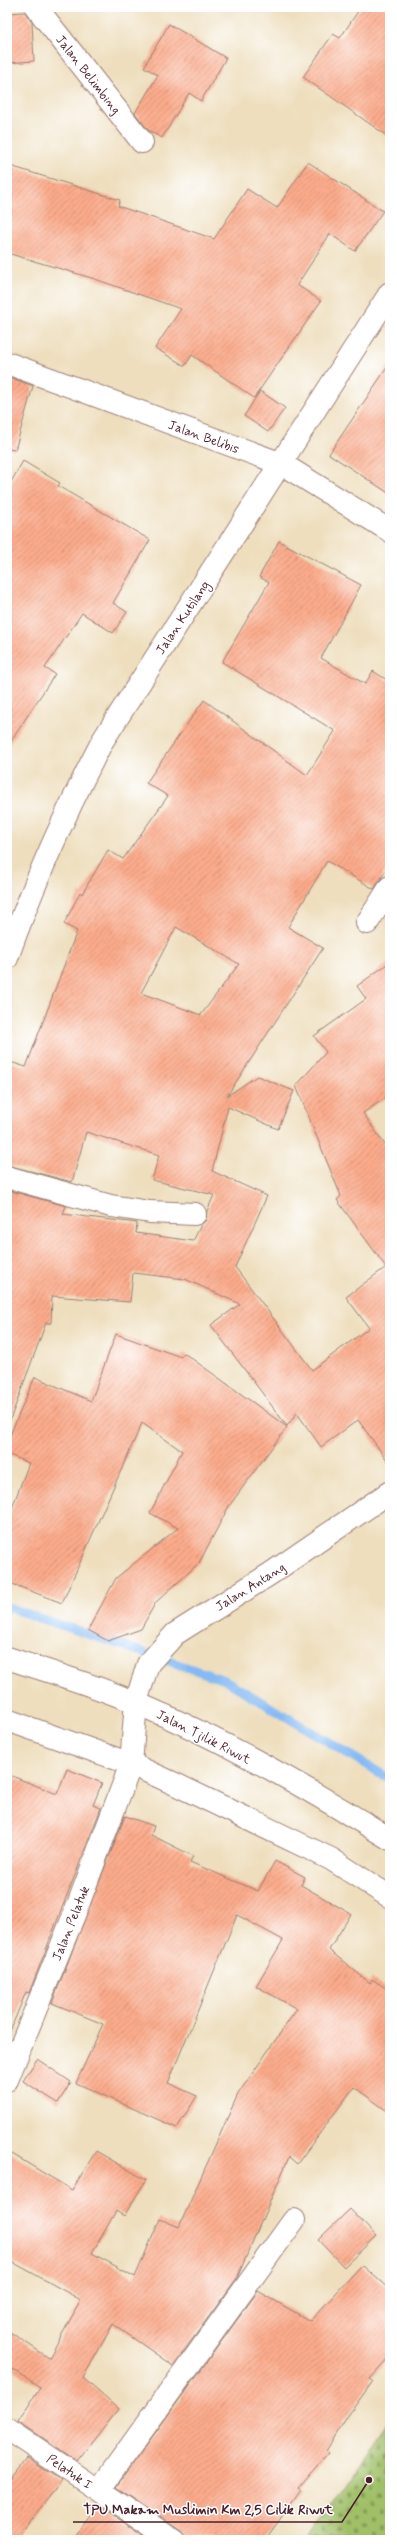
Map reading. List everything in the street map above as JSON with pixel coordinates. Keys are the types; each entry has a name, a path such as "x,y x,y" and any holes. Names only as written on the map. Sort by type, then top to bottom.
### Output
{"main road":[{"name":"Jalan Belimbing","path":"36,7 142,142"},
{"name":"Jalan Kutilang","path":"7,958 43,864 70,804 103,740 138,682 282,464 390,293"},
{"name":"Jalan Belibis","path":"7,363 282,464 390,531"},
{"path":"367,923 390,887"},
{"path":"7,1177 111,1206 150,1212 195,1214"},
{"name":"Jalan Antang","path":"131,1764 136,1702 148,1664 175,1634 270,1574 390,1492"},
{"name":"Jalan Tjilik Riwut","path":"7,1658 136,1702 224,1745 332,1804 390,1839"},
{"path":"7,1720 131,1764 331,1859 390,1897"},
{"name":"Jalan Pelatuk","path":"7,2080 76,1910 131,1764"},
{"path":"99,2490 294,2220"},
{"name":"Pelatuk I","path":"7,2429 173,2540"}],"green space":[{"path":"390,2419 390,2540 306,2540"}],"building":[{"path":"361,7 390,7 390,138 303,77 333,34 340,38"},
{"path":"25,12 32,23 34,61 7,63 7,13"},
{"path":"169,24 226,58 201,101 189,93 162,138 148,130 135,113 158,75 144,67"},
{"path":"308,162 383,211 355,251 330,234 297,285 321,301 254,398 192,355 185,366 155,348 181,309 95,279 7,253 7,165 120,200 118,206 214,239 247,189 277,208"},
{"path":"390,363 390,494 329,454"},
{"path":"7,376 33,386 15,450 7,449"},
{"path":"260,391 285,408 268,432 244,416"},
{"path":"23,461 60,483 58,486 150,540 113,603 127,612 113,633 82,613 45,668 55,674 7,747 7,489"},
{"path":"279,541 361,585 321,658 365,684 373,671 390,682 390,864 374,889 327,861 288,927 323,948 227,1096 257,1076 294,1091 278,1129 228,1107 212,1171 267,1196 235,1267 312,1370 369,1328 346,1297 386,1267 337,1200 341,1196 296,1086 326,1052 314,1036 366,999 357,986 390,962 390,1095 363,1113 390,1152 390,1464 358,1420 321,1447 297,1413 287,1426 211,1325 240,1304 185,1279 133,1273 130,1302 52,1296 51,1323 46,1323 10,1420 7,1420 7,1190 66,1206 63,1214 137,1223 136,1233 193,1241 201,1225 206,1220 207,1211 214,1195 152,1180 159,1155 86,1132 72,1182 7,1165 7,1061 26,1067 77,931 64,924 80,892 82,894 108,850 123,859 168,796 146,783 204,700 307,775 335,731 222,662 269,582 259,577","holes":["176,927 239,964 201,1015 141,993"]},
{"path":"116,1334 181,1357 184,1353 287,1427 229,1506 199,1563 156,1602 141,1629 108,1641 88,1630 116,1578 178,1528 150,1513 182,1451 142,1423 62,1603 7,1582 7,1521 29,1463 7,1454 7,1442 35,1377 91,1401"},
{"path":"67,1769 102,1783 93,1805 101,1808 29,1993 26,1992 7,2038 7,1774 57,1794"},
{"path":"125,1816 154,1826 151,1835 193,1856 190,1862 258,1891 275,1861 305,1877 301,1885 351,1914 329,1950 370,1983 372,1979 390,1991 390,2113 354,2087 297,2164 289,2157 237,2278 173,2366 113,2324 83,2378 118,2409 77,2461 18,2421 40,2387 7,2365 7,2330 49,2358 81,2300 7,2259 7,2151 72,2190 96,2151 146,2180 124,2216 116,2211 92,2253 135,2277 160,2219 179,2227 238,2094 297,2009 256,1986 283,1940 237,1915 168,2083 197,2096 177,2128 76,2083 103,2024 52,2003"},
{"path":"37,2059 71,2082 58,2103 23,2081"},
{"path":"350,2209 376,2236 344,2267 318,2240"},
{"path":"362,2265 390,2290 390,2357 370,2379 373,2381 347,2417 326,2451 328,2453 298,2488 301,2490 265,2540 185,2540 180,2530 116,2487 258,2291 310,2321"},
{"path":"27,2458 62,2481 15,2540 7,2540 7,2484"},
{"path":"99,2506 151,2540 74,2540"}],"waterway":[{"path":"7,1607 225,1680 390,1779"}],"place":[{"name":"TPU Makam Muslimin Km 2,5 Cilik Riwut","path":"369,2480"}]}
